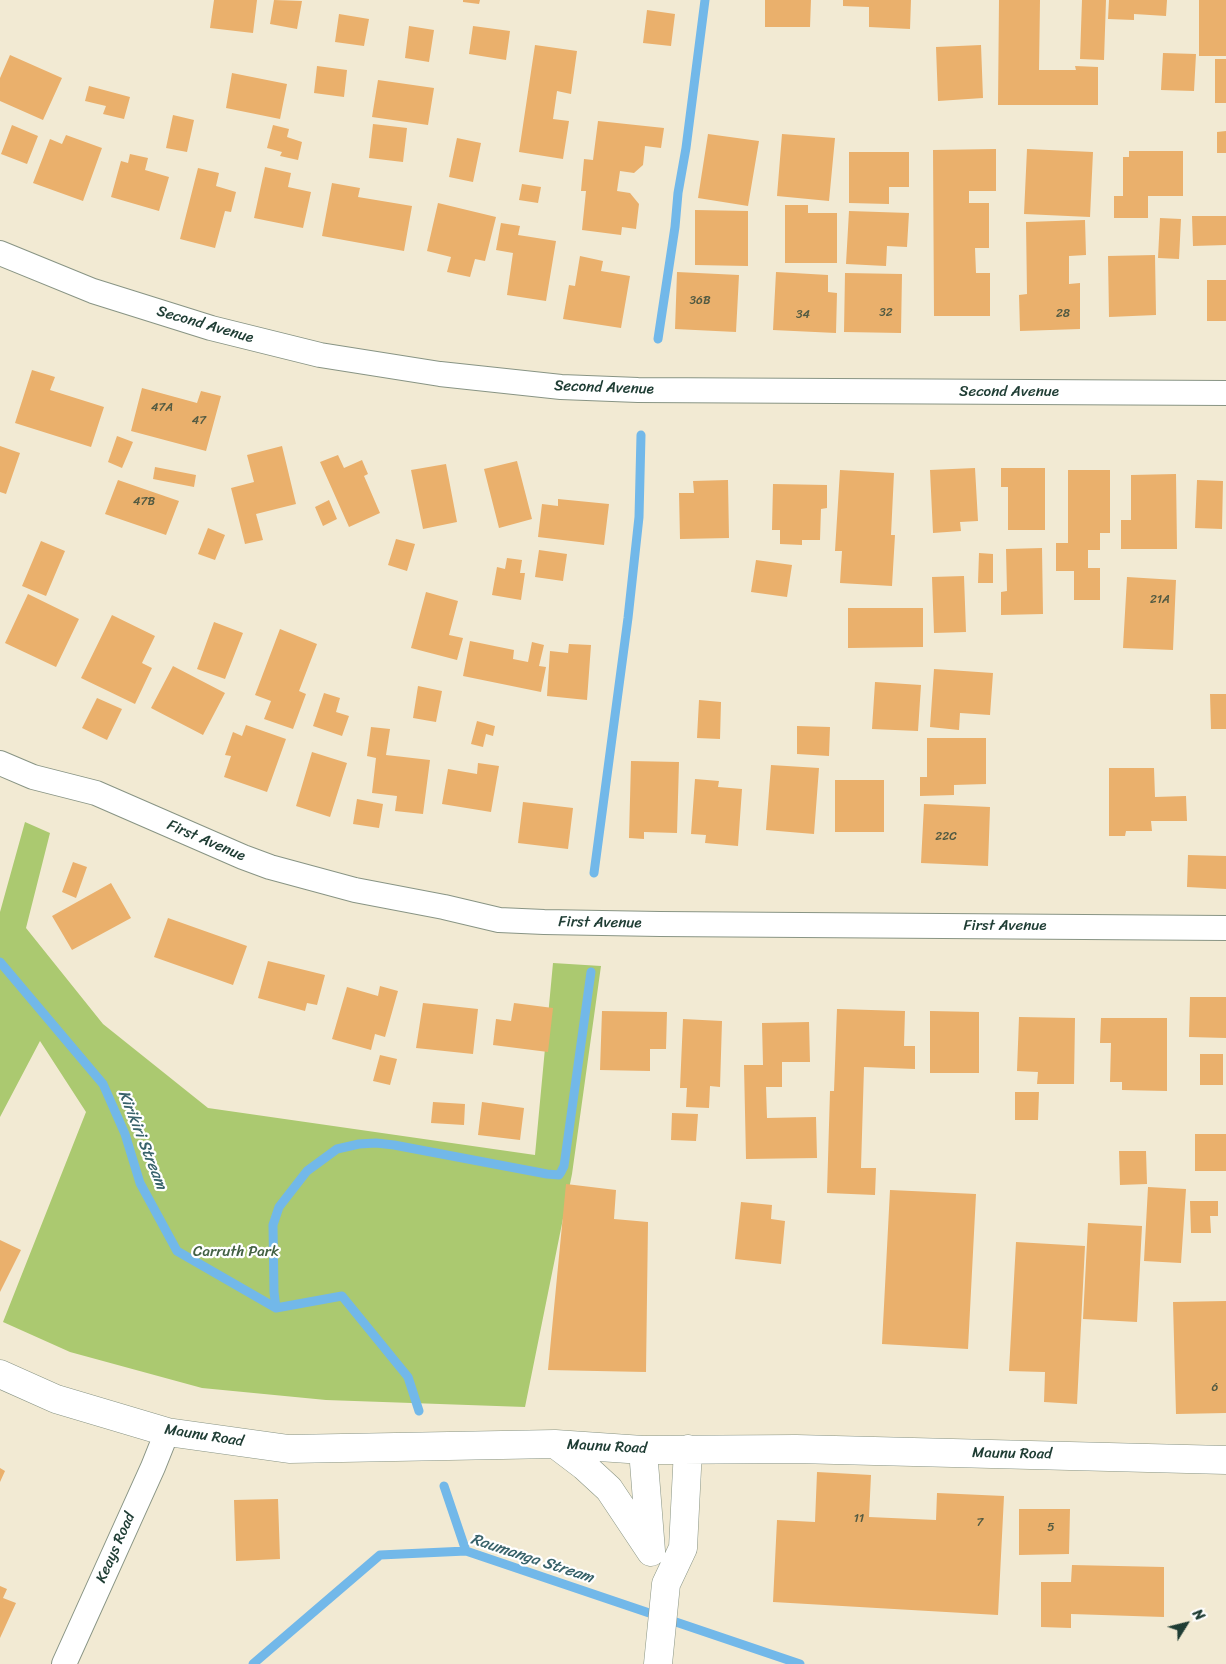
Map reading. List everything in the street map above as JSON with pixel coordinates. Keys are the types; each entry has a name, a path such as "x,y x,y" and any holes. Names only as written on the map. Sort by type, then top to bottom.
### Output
{"main road":[{"name":"Maunu Road","path":"0,1374 56,1399 167,1432 289,1449 555,1444 643,1450 796,1449 1226,1460"},
{"path":"555,1444 610,1489 651,1552 666,1584"},
{"path":"660,1655 666,1584 683,1548 688,1449"},
{"path":"643,1450 651,1552"}],"street":[{"name":"Second Avenue","path":"0,253 93,291 211,328 320,355 440,374 561,387 638,390 1226,393"},
{"name":"First Avenue","path":"0,763 33,777 96,793 270,867 355,890 444,907 499,920 624,923 1226,928"},
{"name":"Keays Road","path":"64,1664 167,1432"}],"green space":[{"name":"Carruth Park","path":"25,822 50,833 26,928 103,1024 208,1108 535,1155 553,963 601,966 572,1174 525,1407 326,1400 202,1388 70,1352 3,1322 86,1112 40,1041 0,1117 0,912"}],"building":[{"path":"214,0 257,0 253,33 210,28"},
{"path":"274,0 302,1 297,29 270,24"},
{"path":"463,0 480,0 479,4 463,2"},
{"path":"765,0 811,0 810,27 765,27"},
{"path":"843,0 911,0 910,29 869,27 869,7 843,6"},
{"path":"999,0 1040,0 1039,70 1076,70 1075,66 1098,67 1098,105 998,105"},
{"path":"1082,0 1106,0 1104,60 1080,59"},
{"path":"1109,0 1167,0 1166,16 1134,14 1134,20 1108,19"},
{"path":"1199,0 1226,0 1226,56 1199,56"},
{"path":"647,10 675,14 671,46 643,43"},
{"path":"339,14 369,19 364,46 335,42"},
{"path":"409,26 434,30 429,62 405,58"},
{"path":"473,26 510,31 506,60 469,54"},
{"path":"535,45 577,51 571,94 557,91 553,119 569,121 563,159 519,152"},
{"path":"981,45 983,98 938,101 936,47"},
{"path":"1163,53 1196,54 1194,91 1161,90"},
{"path":"10,55 62,78 43,120 0,101 0,78"},
{"path":"1215,59 1226,59 1226,103 1215,103"},
{"path":"317,66 347,70 344,97 314,93"},
{"path":"232,73 287,84 280,119 226,108"},
{"path":"378,80 434,88 428,125 372,117"},
{"path":"89,86 130,97 124,119 103,114 106,106 85,101"},
{"path":"173,115 194,120 187,152 166,148"},
{"path":"598,121 664,128 661,148 645,146 643,165 634,173 620,171 617,191 630,193 639,204 636,229 622,227 621,235 582,230 586,191 581,191 584,159 593,160"},
{"path":"373,124 407,128 403,162 369,158"},
{"path":"12,125 38,136 27,164 1,154"},
{"path":"273,125 289,129 287,137 302,142 298,160 280,156 282,152 267,148"},
{"path":"1226,131 1226,153 1217,153 1217,132"},
{"path":"708,134 759,141 748,206 698,198"},
{"path":"782,134 835,138 829,201 777,196"},
{"path":"66,135 102,148 83,201 33,183 50,139 62,144"},
{"path":"457,138 481,143 473,182 449,177"},
{"path":"996,149 996,191 969,191 969,203 989,203 989,248 975,248 976,273 990,273 990,316 934,316 933,150"},
{"path":"1027,149 1093,152 1090,217 1024,214"},
{"path":"1129,151 1183,151 1183,196 1148,196 1148,218 1114,218 1114,196 1123,196 1123,157 1129,157"},
{"path":"849,152 909,152 909,187 889,187 889,204 849,203"},
{"path":"130,154 148,158 145,170 169,177 159,211 111,197 121,161 128,163"},
{"path":"265,167 291,173 288,187 311,192 303,228 254,218"},
{"path":"198,168 219,173 216,186 236,192 231,212 225,211 215,248 180,239"},
{"path":"332,183 360,188 358,197 412,206 404,251 322,236"},
{"path":"522,184 541,187 538,203 519,200"},
{"path":"438,203 496,217 485,261 475,259 470,277 447,272 451,257 427,251"},
{"path":"785,205 808,205 808,213 837,213 837,263 785,263"},
{"path":"695,210 748,211 748,266 695,265"},
{"path":"849,211 909,213 907,247 887,246 886,266 846,264"},
{"path":"1192,216 1226,216 1226,245 1193,246"},
{"path":"1160,218 1181,219 1179,259 1158,258"},
{"path":"1085,220 1086,255 1069,256 1069,284 1080,283 1080,329 1020,331 1019,295 1027,294 1026,222"},
{"path":"501,223 520,226 518,235 556,241 546,301 507,295 513,253 496,250"},
{"path":"1155,255 1156,315 1109,317 1108,256"},
{"path":"580,256 603,261 601,271 630,276 621,328 563,319 569,285 575,286"},
{"path":"677,272 739,275 736,332 675,329"},
{"path":"776,272 828,275 828,292 837,293 836,333 773,330"},
{"path":"845,273 902,274 901,333 844,332"},
{"path":"1207,280 1226,280 1226,321 1207,321"},
{"path":"32,370 55,377 50,390 104,407 91,447 15,423"},
{"path":"142,388 197,403 201,391 221,396 206,451 131,431"},
{"path":"117,436 133,442 122,468 108,462"},
{"path":"0,446 20,453 6,494 0,492"},
{"path":"282,446 296,504 256,514 263,540 245,544 231,488 254,482 247,455"},
{"path":"338,455 344,468 362,460 368,474 364,476 380,513 349,527 320,462"},
{"path":"517,461 532,519 499,528 484,469"},
{"path":"446,464 457,522 423,529 411,470"},
{"path":"155,467 196,475 194,487 153,479"},
{"path":"975,468 978,521 960,522 961,531 933,533 930,470"},
{"path":"1001,468 1045,468 1045,530 1008,530 1008,487 1001,487"},
{"path":"840,470 894,473 891,535 895,535 892,586 840,583 842,551 835,551"},
{"path":"1068,470 1110,470 1110,533 1100,533 1100,550 1088,550 1088,568 1100,568 1100,600 1074,600 1074,571 1056,571 1056,543 1068,543"},
{"path":"1176,474 1177,549 1121,549 1121,520 1131,520 1131,475"},
{"path":"118,480 179,501 166,535 105,514"},
{"path":"728,480 729,538 680,539 679,493 694,493 693,481"},
{"path":"1197,480 1223,481 1222,529 1195,528"},
{"path":"773,484 827,485 827,508 821,509 820,540 802,540 802,545 780,544 780,530 772,530"},
{"path":"558,499 609,504 604,545 538,537 542,504 558,506"},
{"path":"329,500 337,519 323,526 315,507"},
{"path":"208,528 225,535 215,560 198,554"},
{"path":"396,539 415,544 407,571 388,565"},
{"path":"41,541 65,551 46,596 22,586"},
{"path":"1042,548 1043,614 1001,615 1001,592 1007,591 1006,549"},
{"path":"539,550 567,554 563,581 535,577"},
{"path":"979,553 993,554 993,583 978,583"},
{"path":"507,558 522,560 520,573 525,573 521,600 492,595 497,567 505,569"},
{"path":"756,560 792,565 787,597 751,592"},
{"path":"964,576 966,632 934,633 932,577"},
{"path":"1127,577 1176,580 1173,650 1123,648"},
{"path":"426,592 458,601 449,635 463,638 457,660 411,648"},
{"path":"28,594 79,619 56,667 5,643"},
{"path":"848,608 923,608 923,647 848,648"},
{"path":"112,615 155,636 142,663 152,668 135,704 81,678"},
{"path":"214,622 243,633 225,679 197,669"},
{"path":"280,629 317,644 299,691 306,694 293,729 264,719 271,701 255,695"},
{"path":"470,641 514,650 513,659 528,662 532,642 544,645 539,666 546,667 541,692 463,676"},
{"path":"569,644 591,645 587,700 547,696 550,651 568,653"},
{"path":"173,666 225,693 203,735 151,708"},
{"path":"934,669 993,673 990,715 960,713 959,730 930,727"},
{"path":"875,682 921,685 918,731 872,729"},
{"path":"418,686 442,691 436,722 413,718"},
{"path":"324,693 340,698 336,712 349,716 342,736 313,726"},
{"path":"1210,694 1226,694 1226,729 1211,729"},
{"path":"97,698 122,709 107,740 82,728"},
{"path":"699,700 721,702 720,739 697,738"},
{"path":"477,721 495,726 493,736 486,734 483,747 471,744"},
{"path":"246,725 286,739 267,792 224,777 231,756 225,755 233,732 242,736"},
{"path":"797,726 830,727 829,756 797,754"},
{"path":"371,727 390,729 386,755 430,760 423,814 395,811 397,796 372,793 376,758 367,756"},
{"path":"927,738 986,738 986,784 954,785 954,795 920,796 920,777 927,777"},
{"path":"312,752 347,763 330,817 296,806"},
{"path":"631,761 679,762 677,833 644,832 644,839 629,838"},
{"path":"478,763 499,766 491,812 442,804 448,769 477,774"},
{"path":"771,765 819,768 814,834 766,830"},
{"path":"1109,768 1154,768 1155,797 1186,796 1187,821 1151,821 1152,831 1126,831 1125,836 1109,836"},
{"path":"695,779 719,781 718,787 742,789 738,846 705,843 706,835 691,834"},
{"path":"835,780 884,780 884,832 835,832"},
{"path":"357,799 383,804 379,828 353,824"},
{"path":"523,802 573,808 568,849 518,843"},
{"path":"924,804 990,807 988,866 921,863"},
{"path":"1188,855 1226,856 1226,889 1187,887"},
{"path":"73,862 87,867 76,898 62,892"},
{"path":"111,883 131,918 72,950 52,916"},
{"path":"168,918 247,946 233,985 154,957"},
{"path":"268,961 325,975 317,1005 307,1003 305,1011 258,998"},
{"path":"380,986 398,991 385,1037 375,1034 371,1050 332,1039 347,987 378,996"},
{"path":"1190,997 1226,997 1226,1038 1189,1037"},
{"path":"423,1003 478,1009 473,1054 416,1048"},
{"path":"514,1003 553,1008 548,1052 493,1045 496,1019 511,1021"},
{"path":"837,1009 905,1011 904,1046 915,1046 915,1069 864,1067 861,1168 876,1168 875,1195 827,1193 830,1091 834,1091"},
{"path":"602,1011 667,1012 666,1049 650,1049 650,1071 600,1070"},
{"path":"930,1011 979,1012 979,1073 930,1073"},
{"path":"1019,1017 1075,1018 1074,1084 1037,1084 1038,1072 1017,1071"},
{"path":"1101,1018 1167,1018 1167,1091 1122,1090 1122,1082 1110,1082 1111,1043 1100,1043"},
{"path":"683,1019 722,1021 720,1087 710,1086 709,1108 686,1107 687,1088 680,1088"},
{"path":"809,1022 810,1062 782,1062 782,1087 766,1087 767,1118 816,1117 817,1158 746,1159 744,1065 763,1065 762,1023"},
{"path":"1200,1054 1223,1054 1223,1085 1200,1085"},
{"path":"380,1055 397,1059 390,1085 373,1081"},
{"path":"1015,1092 1039,1092 1038,1120 1015,1120"},
{"path":"433,1102 465,1104 464,1125 431,1123"},
{"path":"482,1102 524,1108 520,1140 478,1135"},
{"path":"672,1113 698,1114 696,1141 671,1140"},
{"path":"1195,1134 1226,1134 1226,1171 1195,1171"},
{"path":"1119,1151 1146,1151 1147,1184 1120,1185"},
{"path":"566,1184 616,1190 614,1219 648,1222 646,1372 548,1370"},
{"path":"1148,1187 1186,1189 1181,1263 1144,1261"},
{"path":"890,1190 976,1194 968,1349 882,1344"},
{"path":"1190,1201 1218,1201 1218,1216 1210,1216 1211,1233 1191,1233"},
{"path":"741,1202 772,1205 771,1219 785,1221 781,1264 735,1259"},
{"path":"1088,1223 1142,1226 1137,1322 1083,1319"},
{"path":"0,1240 21,1250 0,1292"},
{"path":"1016,1242 1085,1246 1077,1404 1044,1402 1045,1372 1009,1371"},
{"path":"1226,1301 1226,1413 1176,1414 1173,1302"},
{"path":"0,1468 5,1471 0,1482"},
{"path":"817,1472 871,1475 869,1517 936,1520 937,1493 1004,1496 998,1615 773,1602 777,1520 815,1522"},
{"path":"278,1499 280,1559 236,1561 234,1500"},
{"path":"1019,1509 1070,1509 1069,1554 1019,1555"},
{"path":"1072,1565 1164,1567 1164,1617 1071,1614 1071,1628 1041,1627 1041,1582 1071,1582"},
{"path":"0,1586 7,1589 3,1598 16,1603 0,1638"}],"waterway":[{"path":"658,339 686,148 705,0"},
{"path":"594,873 628,618 639,517 641,435"},
{"name":"Kirikiri Stream","path":"0,962 103,1084 125,1134 140,1183 177,1251 276,1308 342,1296 408,1377 419,1411"},
{"path":"276,1308 273,1225 279,1207 307,1171 337,1149 359,1144 394,1145 559,1175 564,1166 591,972"},
{"name":"Kirikiri Stream","path":"444,1486 466,1551"},
{"name":"Raumanga Stream","path":"253,1664 380,1555 466,1551 800,1664"}]}
